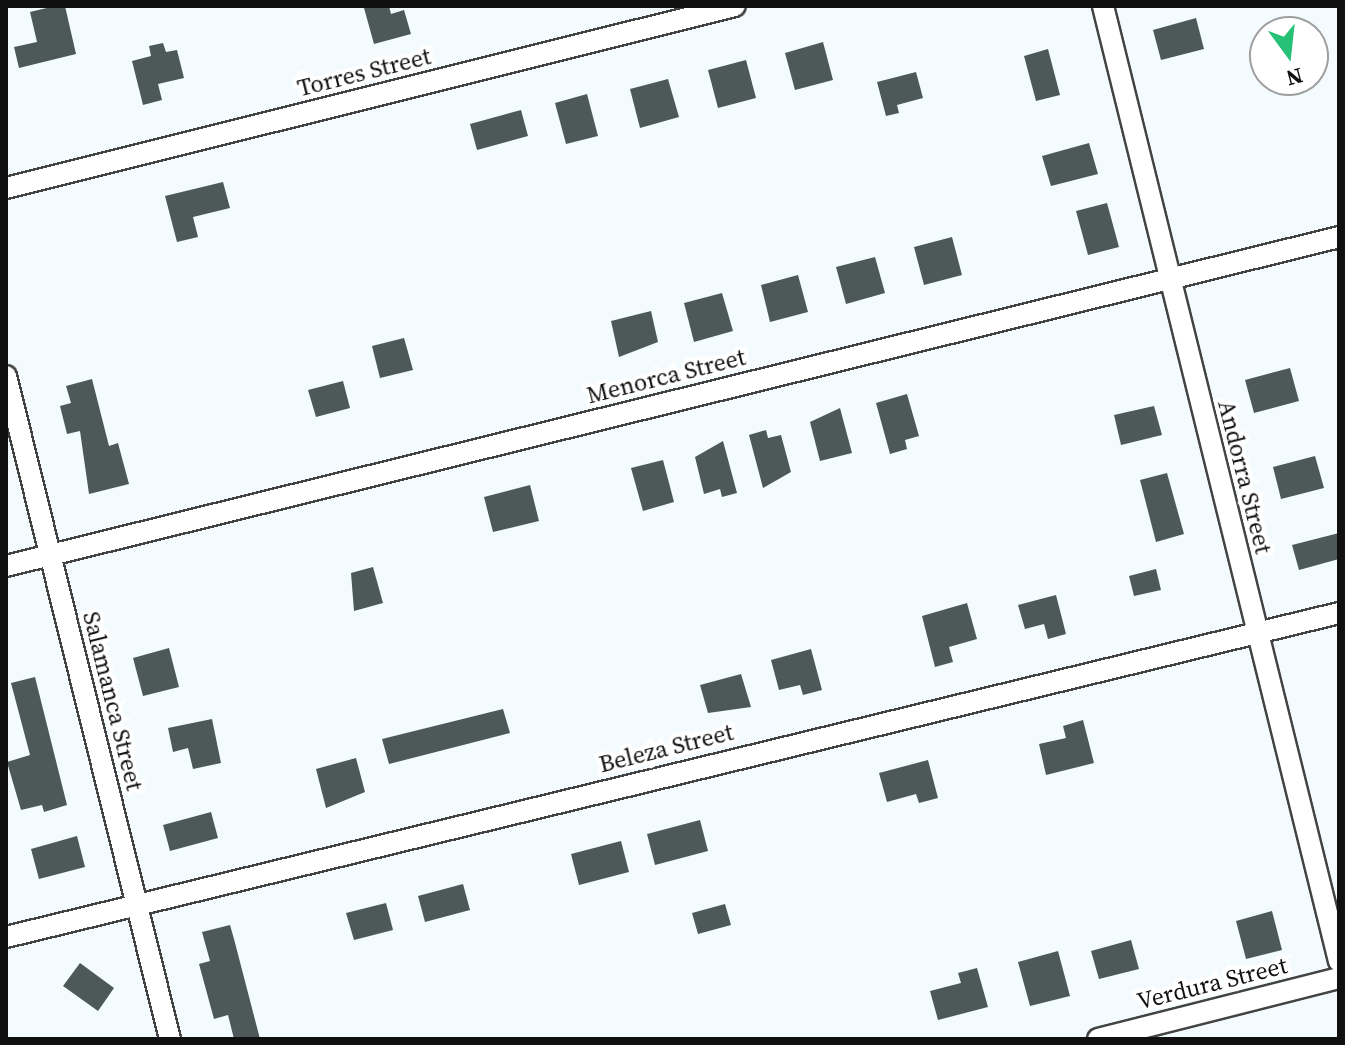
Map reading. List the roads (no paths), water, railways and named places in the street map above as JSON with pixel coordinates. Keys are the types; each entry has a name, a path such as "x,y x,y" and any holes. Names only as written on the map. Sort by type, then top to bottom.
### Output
{"street":[{"name":"Torres Street","path":"6,188 735,6"},
{"name":"Andorra Street","path":"1103,6 1339,961"},
{"name":"Menorca Street","path":"6,566 1339,237"},
{"name":"Salamanca Street","path":"6,376 170,1039"},
{"name":"Beleza Street","path":"6,937 1339,613"},
{"name":"Verdura Street","path":"1098,1039 1339,978"}]}
